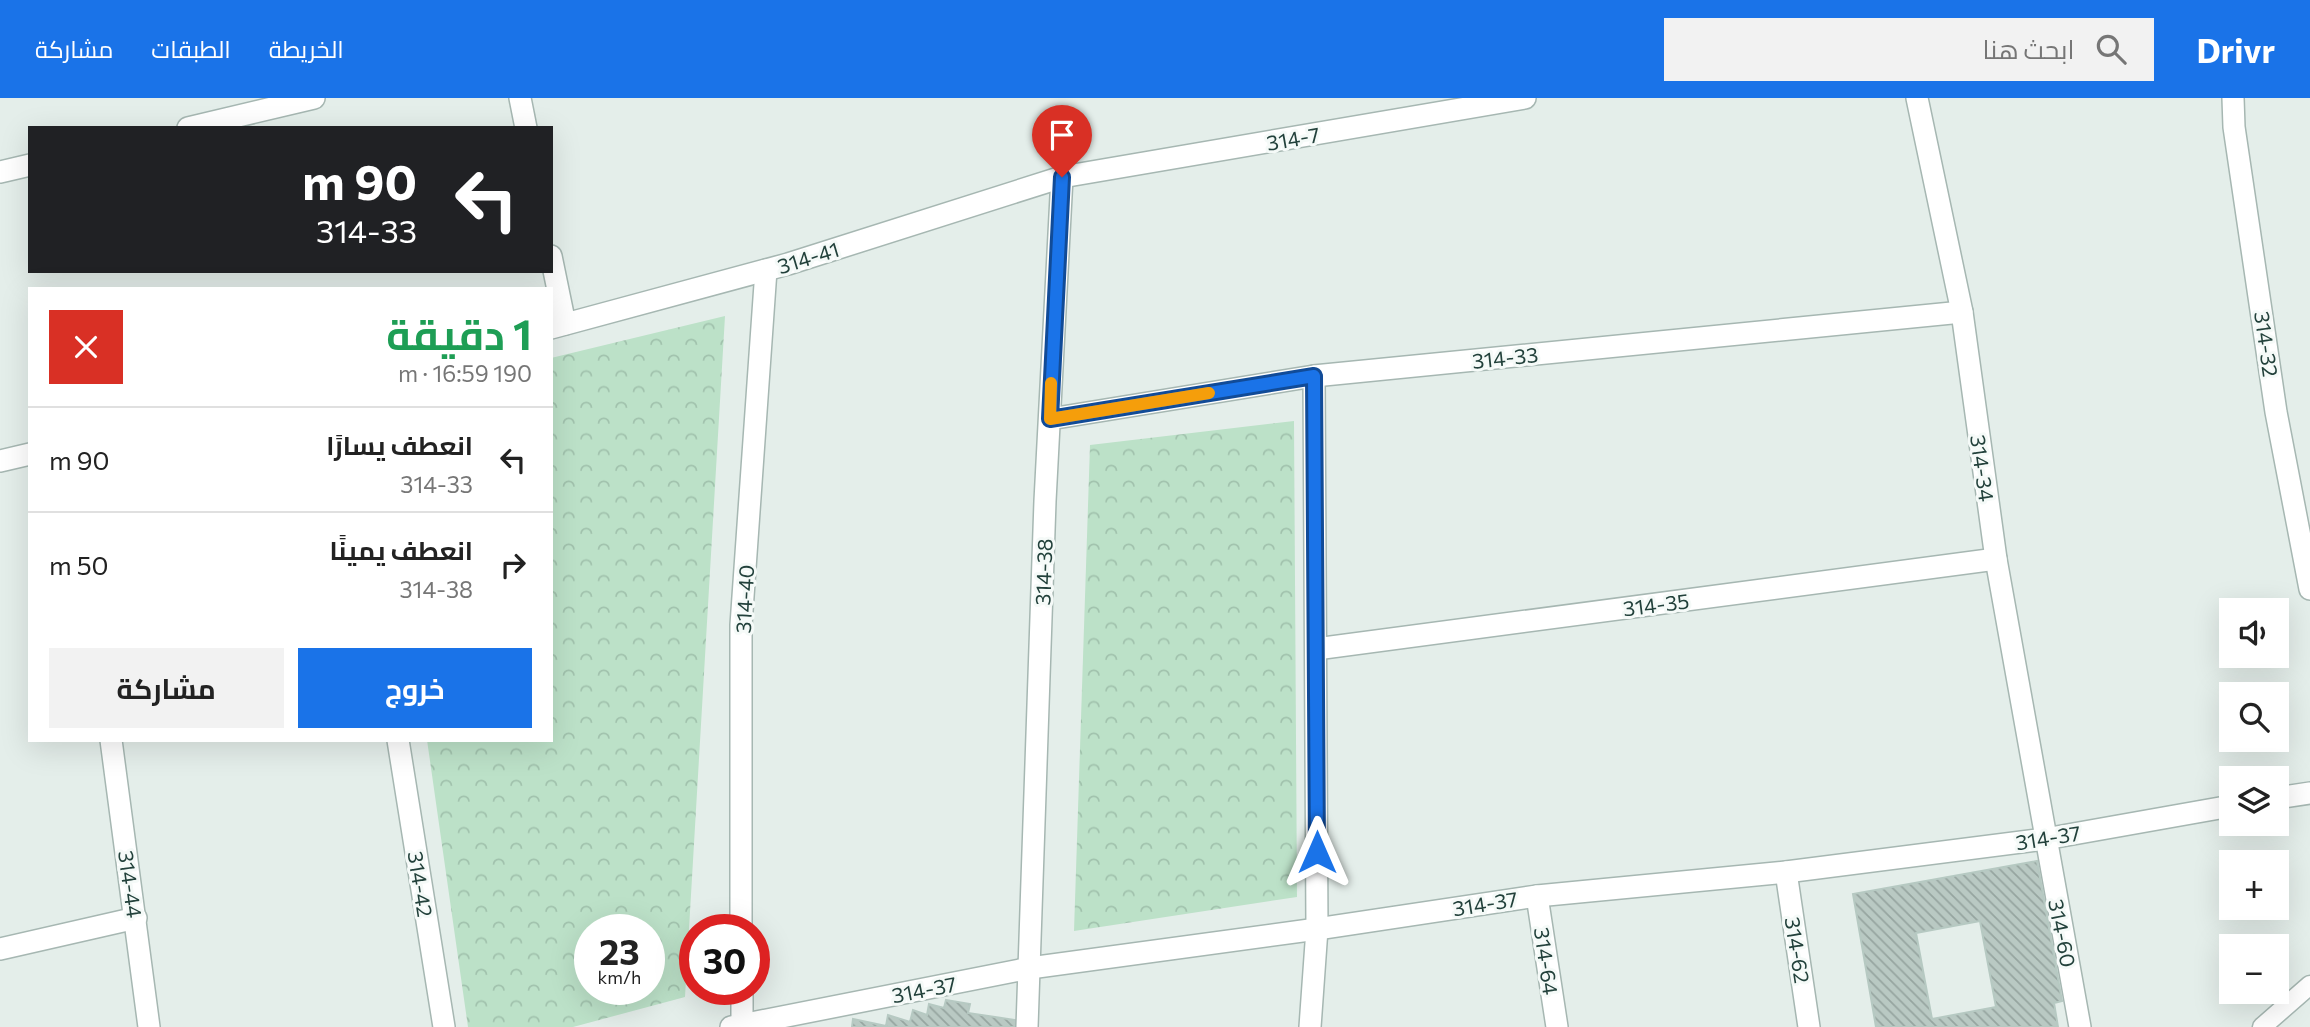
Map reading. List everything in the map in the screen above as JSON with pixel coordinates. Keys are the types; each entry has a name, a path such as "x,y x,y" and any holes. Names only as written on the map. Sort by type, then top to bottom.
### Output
{"street":[{"path":"196,126 314,98"},
{"path":"520,98 526,126"},
{"name":"314-7","path":"1062,177 1525,98"},
{"name":"314-34","path":"1917,98 1962,312 1996,559 2045,839"},
{"name":"314-32","path":"2233,98 2234,127 2276,412 2310,589"},
{"path":"0,172 28,165"},
{"name":"314-41","path":"558,326 766,270 1062,177"},
{"name":"314-38","path":"1027,1027 1062,177"},
{"name":"314-40","path":"741,914 741,625 766,270"},
{"path":"553,273 558,326"},
{"name":"314-33","path":"1050,419 1314,376 1962,312"},
{"path":"1310,1027 1317,929 1314,376"},
{"path":"0,461 28,454"},
{"name":"314-35","path":"1316,649 1996,559"},
{"name":"314-44","path":"111,742 149,1027"},
{"name":"314-42","path":"398,742 444,1027"},
{"path":"2289,797 2310,793"},
{"name":"314-37","path":"738,1026 1030,968 1537,896 1786,872 2045,839 2219,808"},
{"name":"314-60","path":"2045,839 2080,1027"},
{"name":"314-62","path":"1786,872 1809,1027"},
{"name":"314-64","path":"1537,896 1557,1027"},
{"path":"0,949 136,918"},
{"path":"738,1026 740,1005"}],"lane":[{"path":"2262,1027 2310,985"}],"green space":[{"path":"725,316 690,914 679,914 679,999 665,1002 665,914 574,914 574,1005 655,1005 573,1027 468,1027 427,742 553,742 553,358"},
{"path":"1294,421 1297,897 1074,931 1090,445"}],"building":[{"path":"2037,861 2062,1001 2054,1003 2058,1027 1876,1027 1853,894","holes":["1980,921 1996,1007 1932,1019 1916,933"]},
{"path":"946,1000 970,1004 968,1013 1022,1021 1021,1027 852,1027 853,1019 886,1026 888,1015 910,1022 913,1010 927,1015 929,1004 944,1008"}],"slow traffic":[{"path":"1051,383 1050,419 1209,393"}],"route":[{"path":"1062,177 1050,419 1314,376 1317,852"}]}
